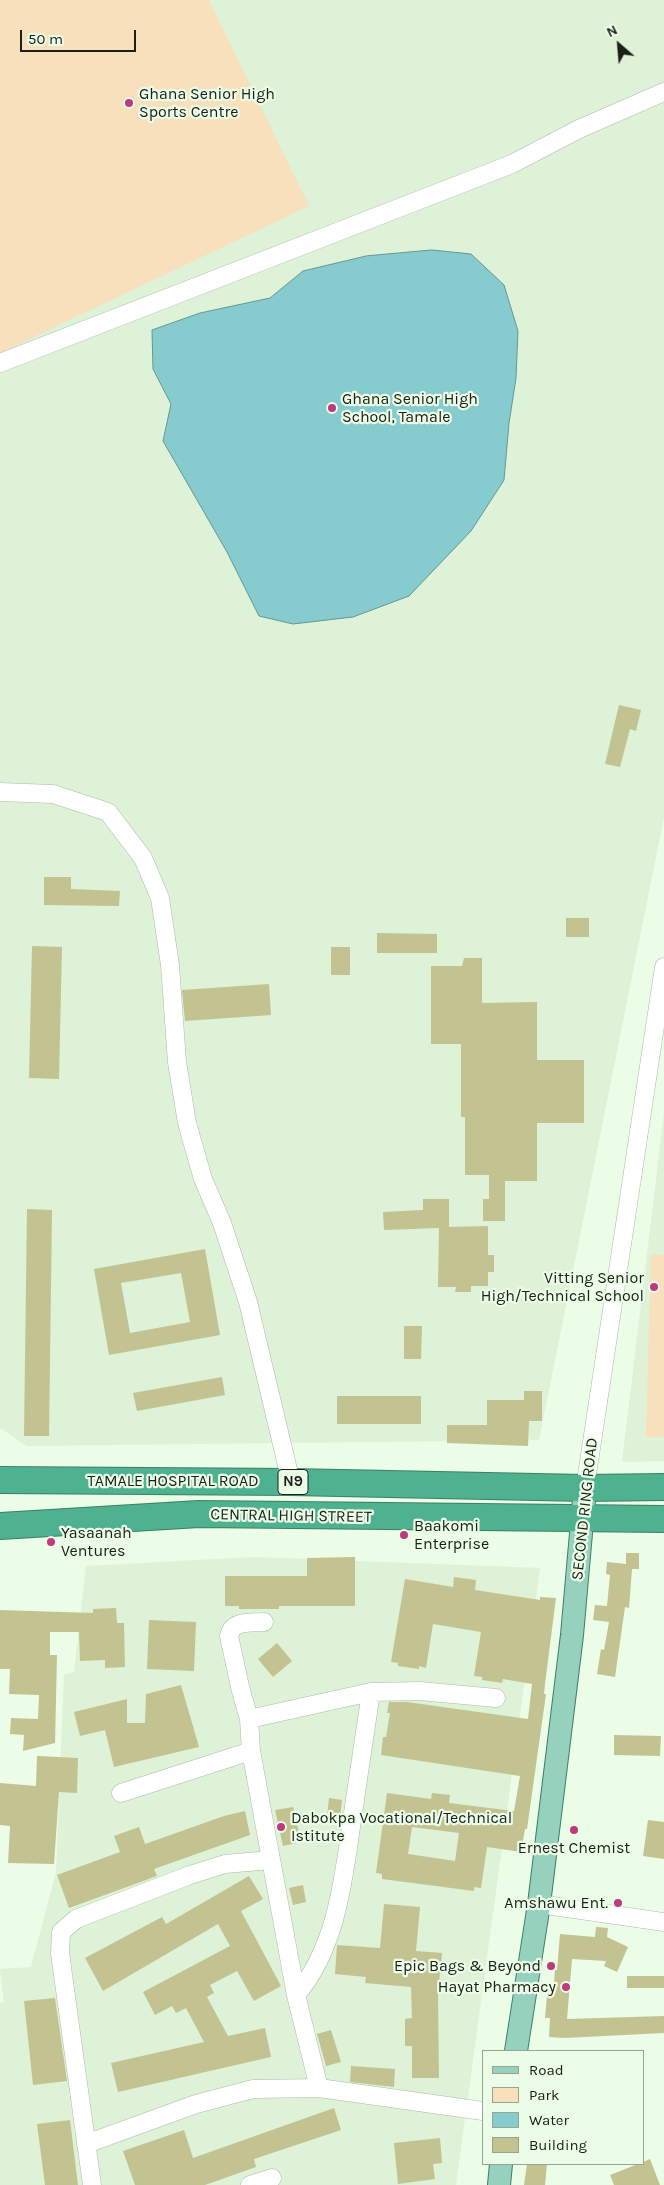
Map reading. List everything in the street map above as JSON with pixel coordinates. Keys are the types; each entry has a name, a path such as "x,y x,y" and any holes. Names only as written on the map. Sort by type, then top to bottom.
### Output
{"highway":[{"name":"TAMALE HOSPITAL ROAD","path":"0,1480 291,1482 585,1488"},
{"name":"N9","path":"585,1488 664,1487"},
{"name":"CENTRAL HIGH STREET","path":"0,1526 199,1514 582,1516"},
{"name":"N9","path":"582,1516 664,1519"}],"main road":[{"name":"SECOND RING ROAD","path":"516,2050 539,1904 572,1635 585,1488"},
{"path":"499,2185 501,2165"}],"street":[{"path":"0,363 512,164 579,129 664,92"},
{"path":"0,792 53,794 108,812 143,858 160,898 170,965 177,1062 187,1123 203,1179 222,1223 248,1302 291,1482"},
{"name":"SECOND RING ROAD","path":"585,1488 664,967"},
{"path":"264,1622 235,1625 231,1629 229,1636 249,1718 251,1751 296,1995 319,2088"},
{"path":"249,1718 371,1692 420,1691 496,1698"},
{"path":"296,1995 309,1979 327,1940 342,1889 371,1692"},
{"path":"121,1793 251,1751"},
{"path":"92,2185 60,1953 61,1932 76,1919 225,1864 271,1860"},
{"path":"539,1904 664,1922"},
{"path":"86,2144 196,2104 253,2089 319,2088 482,2111"},
{"path":"250,2185 272,2178"}],"shaded area":[{"name":"Ghana Senior High School, Tamale","path":"0,0 664,0 664,817 539,1440 27,1446 0,1428"},
{"name":"Vitting Senior High/Technical School","path":"664,1113 664,1461 622,1462"},
{"name":"Dabokpa Vocational/Technical Istitute","path":"254,1557 540,1568 456,2185 0,2185 0,2003 4,2003 0,1969 31,1967 56,1872 64,1675 74,1672 86,1566"}],"green space":[{"name":"Ghana Senior High Sports Centre","path":"0,0 209,0 309,206 0,353"},
{"path":"651,1254 664,1255 664,1437 646,1437"}],"water":[{"path":"432,250 471,254 504,285 518,331 516,378 509,423 504,480 471,531 409,596 353,617 293,624 259,616 227,552 163,441 171,404 153,369 152,330 200,313 270,298 303,271 366,256"}],"building":[{"path":"619,705 641,710 636,731 630,729 620,767 605,764"},
{"path":"44,877 71,877 71,889 120,891 119,906 44,905"},
{"path":"566,918 589,918 589,937 566,937"},
{"path":"377,933 437,934 437,953 377,953"},
{"path":"32,946 62,947 59,1079 29,1078"},
{"path":"331,947 350,947 350,975 331,975"},
{"path":"464,958 482,958 482,1003 537,1002 537,1060 584,1060 584,1123 537,1123 537,1181 505,1181 505,1221 483,1221 483,1199 489,1199 489,1175 465,1175 465,1117 461,1117 461,1044 431,1044 431,966 462,966"},
{"path":"269,984 271,1015 185,1021 182,990"},
{"path":"423,1199 449,1199 449,1227 488,1226 488,1255 494,1255 494,1272 488,1272 488,1286 471,1286 471,1292 455,1292 456,1287 438,1287 439,1228 384,1230 383,1212 423,1210"},
{"path":"27,1209 52,1210 49,1436 24,1436"},
{"path":"205,1249 220,1335 109,1355 94,1269","holes":["181,1273 190,1322 130,1333 121,1283"]},
{"path":"404,1326 422,1326 421,1359 404,1359"},
{"path":"222,1377 225,1395 137,1411 133,1393"},
{"path":"524,1391 542,1391 542,1421 529,1421 528,1446 447,1443 447,1425 487,1425 487,1400 524,1400"},
{"path":"337,1396 421,1396 421,1424 337,1424"},
{"path":"626,1553 639,1553 639,1569 632,1569 629,1608 625,1607 615,1677 597,1674 601,1649 604,1650 609,1622 593,1620 595,1605 607,1606 610,1575 606,1574 607,1562 626,1564"},
{"path":"355,1557 355,1606 279,1606 279,1609 239,1609 239,1606 225,1606 225,1576 307,1576 307,1558"},
{"path":"454,1577 476,1580 475,1590 540,1600 540,1597 556,1598 545,1684 544,1694 546,1694 527,1829 525,1829 521,1852 487,1847 481,1888 474,1887 474,1891 382,1879 382,1874 376,1873 387,1793 431,1799 432,1793 450,1795 449,1803 514,1811 520,1776 381,1755 383,1737 386,1737 390,1713 387,1713 389,1702 407,1702 528,1719 532,1684 503,1679 502,1683 482,1680 482,1677 474,1676 481,1632 433,1624 426,1668 398,1666 398,1663 391,1662 405,1579 453,1587","holes":["412,1827 459,1833 455,1861 408,1854"]},
{"path":"116,1608 117,1623 124,1623 125,1667 105,1668 105,1660 80,1661 79,1632 50,1632 50,1655 57,1655 55,1743 23,1751 24,1735 10,1734 11,1718 38,1719 39,1695 9,1694 10,1669 0,1669 0,1610 93,1613 93,1609"},
{"path":"149,1620 196,1622 194,1671 147,1669"},
{"path":"277,1643 292,1661 273,1677 258,1659"},
{"path":"181,1685 199,1747 114,1767 105,1730 80,1736 74,1712 127,1699 127,1723 145,1723 146,1694"},
{"path":"614,1735 661,1736 660,1756 614,1755"},
{"path":"37,1756 78,1758 77,1793 59,1792 54,1864 8,1863 10,1826 0,1825 0,1783 36,1786"},
{"path":"329,1798 342,1800 340,1819 327,1817"},
{"path":"293,1807 300,1837 294,1838 296,1843 283,1846 275,1810"},
{"path":"245,1811 250,1835 154,1869 157,1876 69,1908 57,1875 120,1852 114,1836 139,1827 145,1844 224,1816"},
{"path":"648,1820 664,1822 664,1859 643,1856"},
{"path":"249,1876 263,1899 241,1911 281,1986 254,2001 237,1971 210,1985 214,1993 207,1997 228,2036 265,2028 271,2057 118,2092 111,2063 204,2042 186,2008 176,2013 172,2006 155,2015 143,1992 230,1946 218,1924 103,1991 85,1958 162,1917 166,1924"},
{"path":"303,1885 306,1902 293,1905 289,1888"},
{"path":"384,1904 420,1907 416,1951 442,1953 438,1992 439,2078 412,2078 412,2046 405,2046 405,2019 412,2018 411,1987 365,1983 366,1977 335,1974 337,1945 380,1948"},
{"path":"596,1927 608,1928 607,1937 628,1947 617,1972 604,1966 606,1961 572,1959 567,2019 664,2016 664,2033 565,2038 549,2037 550,2018 545,2018 547,1995 553,1996 560,1934 595,1937"},
{"path":"627,1976 664,1976 664,1988 627,1988"},
{"path":"55,1998 67,2081 33,2085 24,2001"},
{"path":"331,2030 341,2062 326,2066 317,2034"},
{"path":"351,2066 395,2069 394,2087 350,2082"},
{"path":"334,2108 341,2130 254,2159 256,2167 205,2185 135,2185 123,2151 184,2130 193,2158"},
{"path":"70,2120 78,2185 45,2185 37,2124"},
{"path":"440,2138 442,2163 433,2164 435,2179 398,2184 394,2143"},
{"path":"650,2159 660,2185 614,2185 610,2175 635,2165 644,2165 644,2162"},
{"path":"527,2165 547,2165 545,2185 524,2185"}],"place":[{"name":"Ghana Senior High Sports Centre","path":"129,103"},
{"name":"Ghana Senior High School, Tamale","path":"332,408"},
{"name":"Vitting Senior High/Technical School","path":"654,1287"},
{"name":"Baakomi Enterprise","path":"404,1535"},
{"name":"Yasaanah Ventures","path":"51,1542"},
{"name":"Dabokpa Vocational/Technical Istitute","path":"281,1827"},
{"name":"Ernest Chemist","path":"574,1830"},
{"name":"Amshawu Ent.","path":"618,1903"},
{"name":"Epic Bags & Beyond","path":"551,1966"},
{"name":"Hayat Pharmacy","path":"566,1987"}]}
